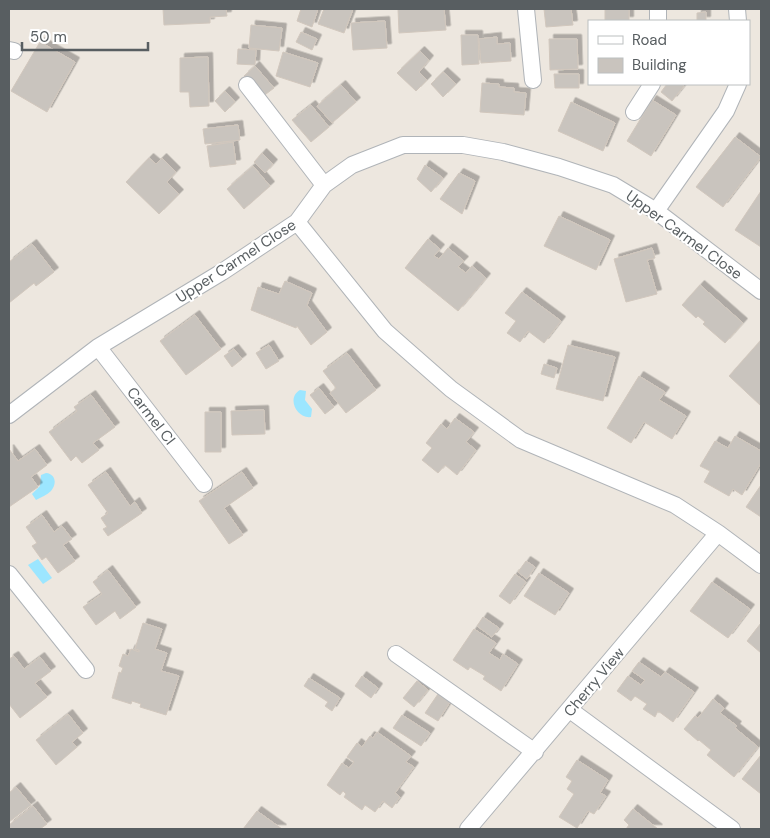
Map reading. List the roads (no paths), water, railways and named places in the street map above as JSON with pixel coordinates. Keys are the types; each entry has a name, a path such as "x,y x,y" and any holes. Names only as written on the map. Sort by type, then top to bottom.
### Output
{"street":[{"path":"526,9 534,80"},
{"path":"247,85 324,185"},
{"path":"634,112 651,85"},
{"path":"656,211 726,111 738,85"},
{"name":"Upper Carmel Close","path":"9,415 98,347 222,272 297,222 324,185 352,165 403,145 463,145 503,152 549,164 613,185 656,211 761,291"},
{"path":"297,222 385,331 451,388 521,440 675,504 718,533 761,566"},
{"name":"Carmel Cl","path":"98,347 204,484"},
{"name":"Cherry View","path":"468,829 718,533"},
{"path":"9,574 86,670"},
{"path":"396,654 534,752"},
{"path":"570,710 732,829"}],"water":[{"path":"300,390 306,391 305,400 312,409 311,417 301,415 295,407 294,398"},
{"path":"46,473 54,477 53,488 36,500 32,494 40,486 41,475"},
{"path":"38,559 52,578 43,584 28,565"}]}
